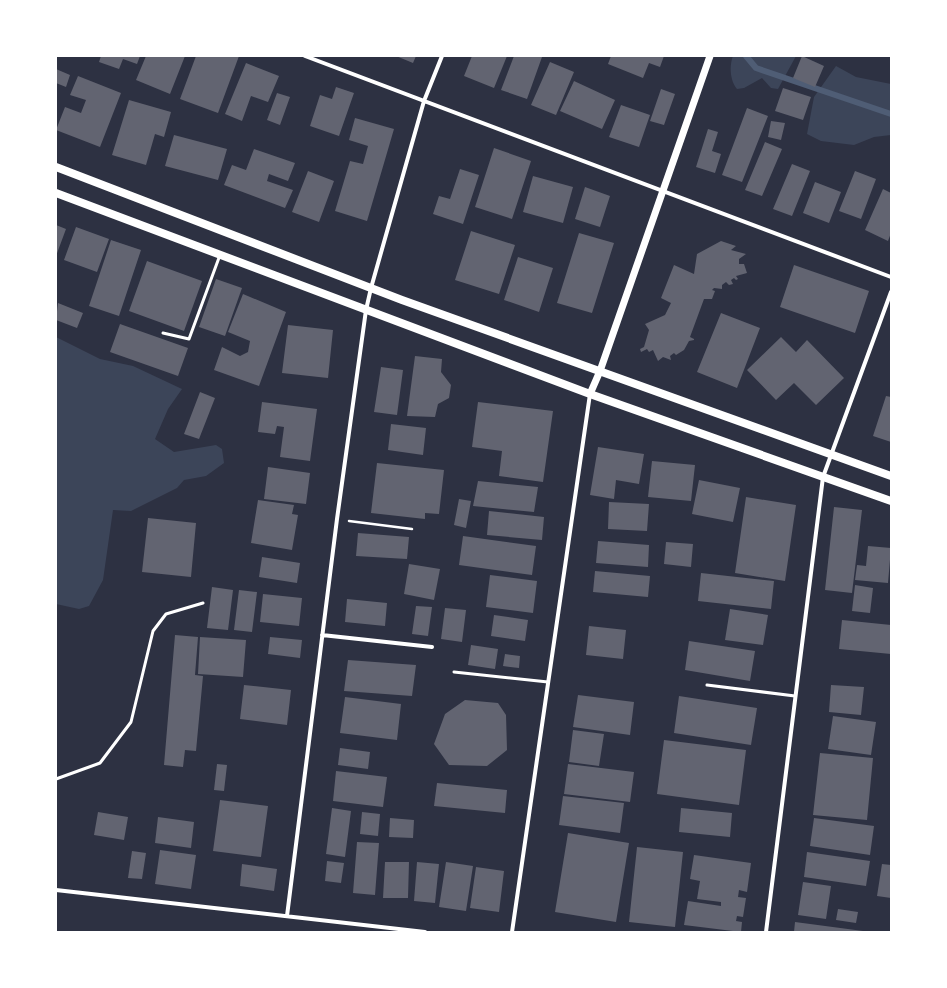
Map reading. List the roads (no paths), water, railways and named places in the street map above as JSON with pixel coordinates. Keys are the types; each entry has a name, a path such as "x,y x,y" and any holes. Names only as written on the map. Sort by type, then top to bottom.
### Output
{"main road":[{"path":"56,167 371,288 831,456 891,476"},
{"path":"56,193 590,394 891,501"}],"street":[{"path":"305,56 891,277"},
{"path":"287,916 337,519 366,310 424,101 442,56"},
{"path":"512,932 590,394 600,371 710,56"},
{"path":"766,932 823,477 891,292"},
{"path":"322,635 432,648"},
{"path":"56,890 425,932"}],"lane":[{"path":"163,333 189,339 220,255"},
{"path":"56,779 100,764 131,722 153,631 166,614 203,603"},
{"path":"454,672 548,682"},
{"path":"707,685 795,696"}],"waterway":[{"path":"746,56 756,68 891,114"}]}
